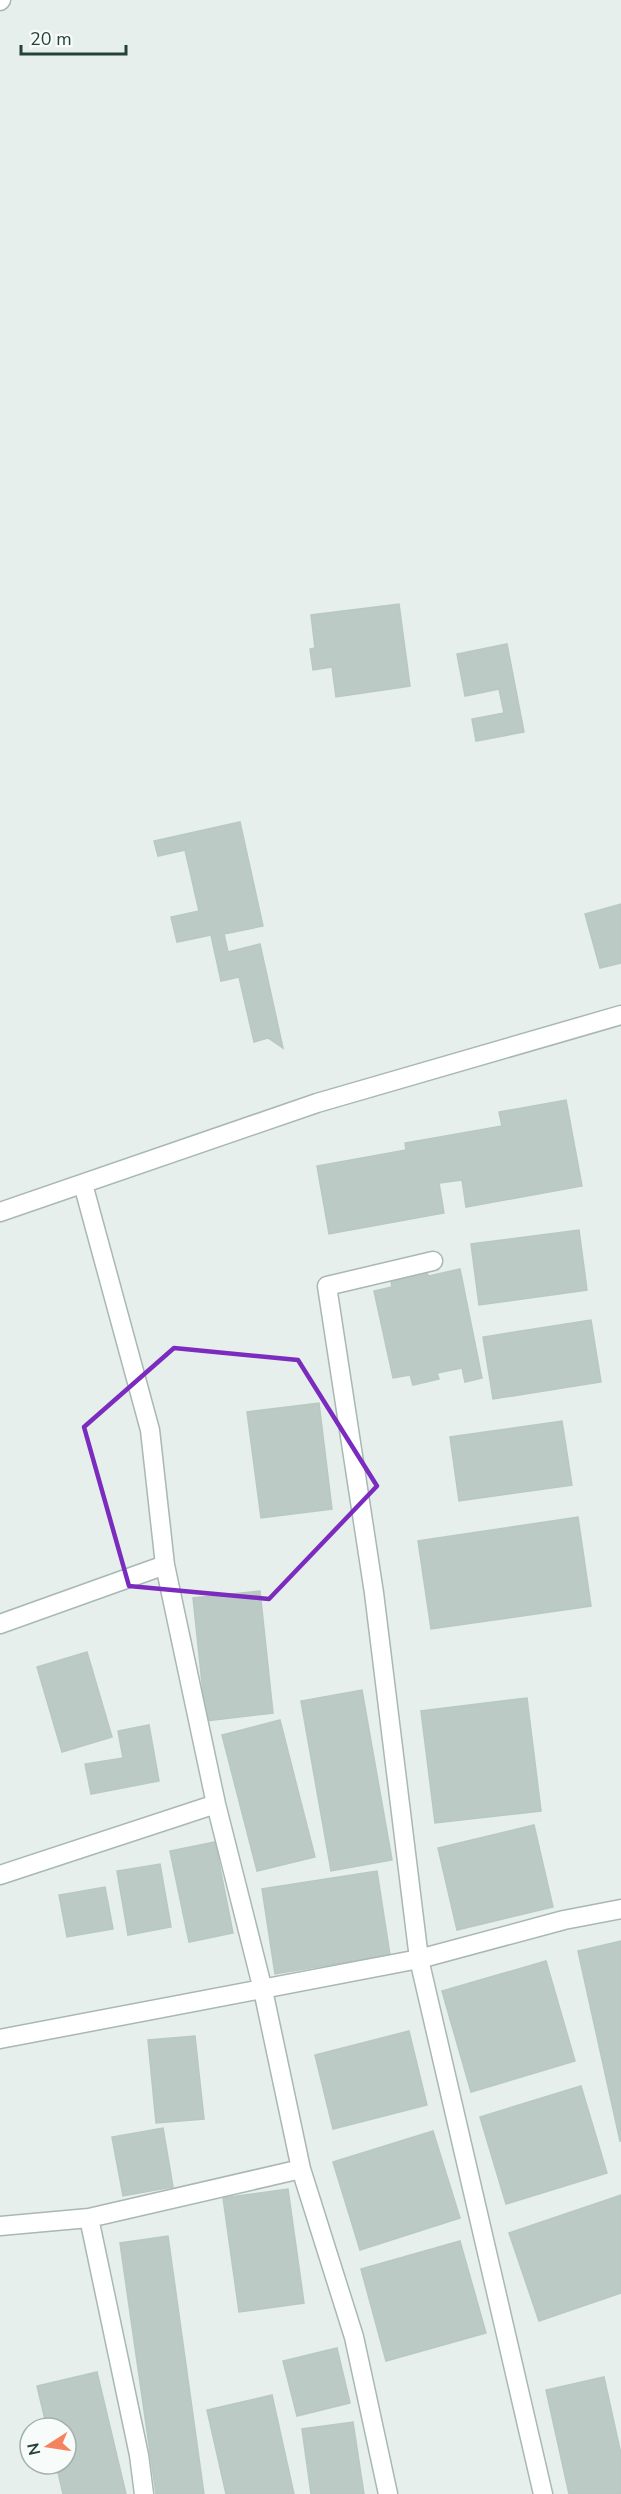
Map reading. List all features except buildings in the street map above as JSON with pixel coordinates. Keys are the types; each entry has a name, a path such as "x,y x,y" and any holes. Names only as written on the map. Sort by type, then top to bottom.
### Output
{"street":[{"path":"0,1212 317,1103 621,1015"},
{"path":"83,1184 150,1430 165,1565 216,1804 263,1990 301,2169 354,2337 388,2494"},
{"path":"433,1261 327,1286 374,1593 419,1959 543,2494"},
{"path":"0,1624 165,1565"},
{"path":"0,1875 216,1804"},
{"path":"0,2039 419,1959 564,1920 621,1909"},
{"path":"0,2226 89,2218 301,2169"},
{"path":"89,2218 139,2455 144,2494"}],"highlighted area":[{"path":"174,1348 298,1360 377,1486 269,1599 129,1586 84,1427"}]}
